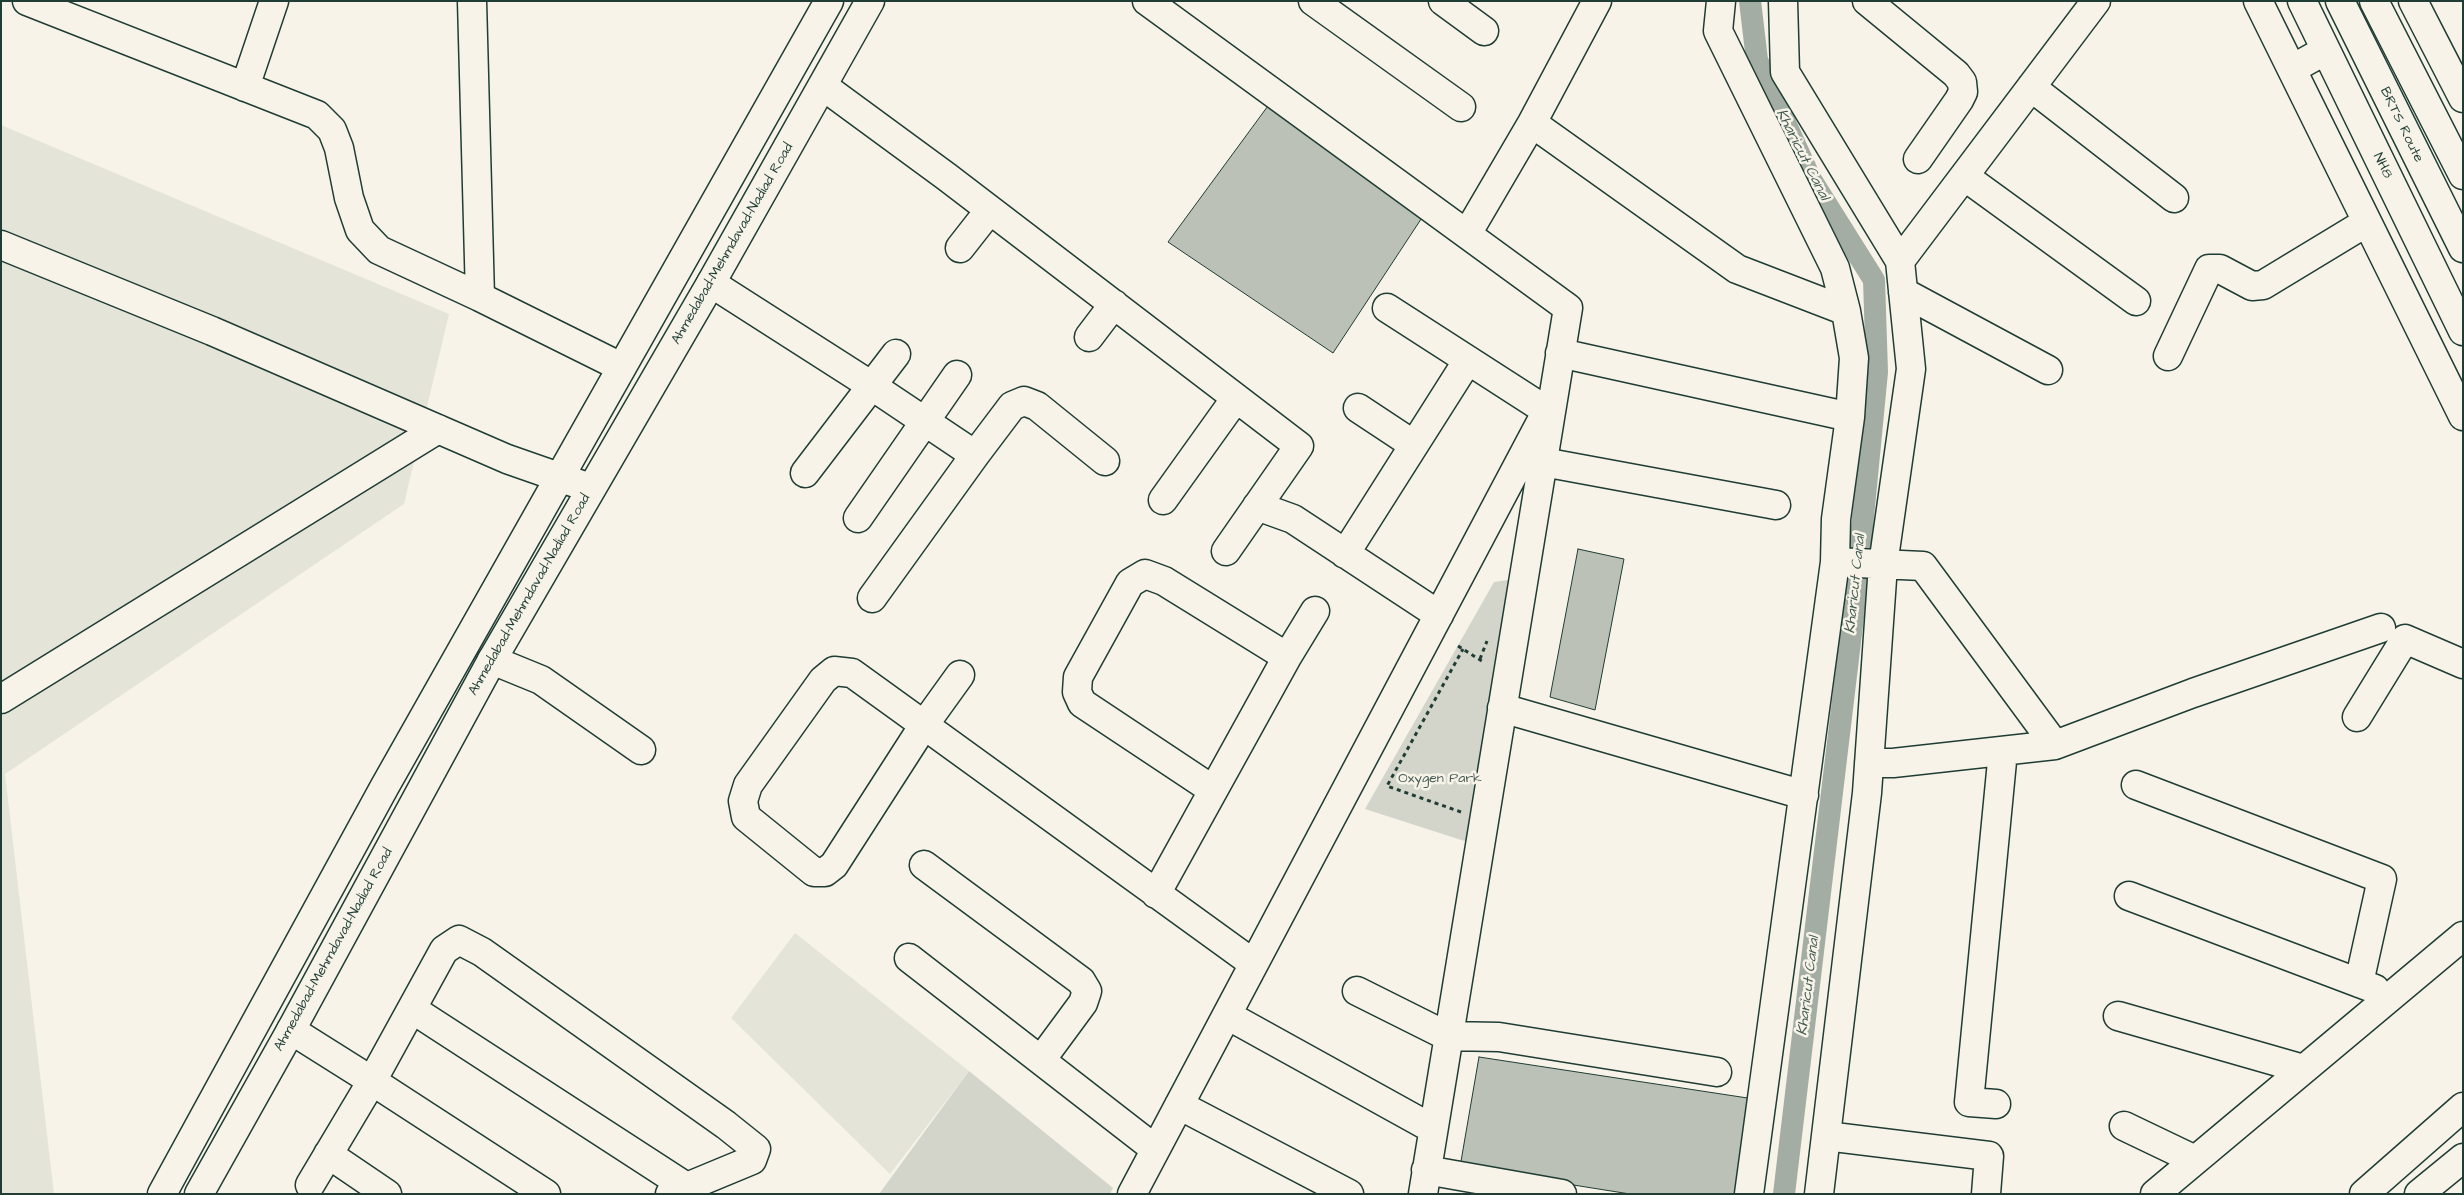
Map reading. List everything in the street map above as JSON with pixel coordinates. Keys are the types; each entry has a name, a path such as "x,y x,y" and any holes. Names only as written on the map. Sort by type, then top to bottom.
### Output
{"main road":[{"path":"27,1 317,115 332,130 339,148 349,198 360,230 379,250 480,297 621,367"},
{"path":"245,87 274,1"},
{"path":"472,1 480,297"},
{"path":"162,1194 384,786 829,1"},
{"name":"Ahmedabad-Mehmdavad-Nadiad Road","path":"199,1194 291,1030 492,660 824,86 870,1"},
{"path":"1147,1 1568,308 1550,406 1543,462 1447,1036 1425,1182 1562,1194"},
{"path":"1313,1 1461,107"},
{"path":"1443,1 1484,31"},
{"path":"1466,234 1532,123 1597,1"},
{"path":"1720,1 1718,31 1835,268 1846,311 1854,358 1850,417 1836,519 1835,562 1749,1194"},
{"path":"1783,1 1785,72 1900,261 1911,369 1883,565 1870,763 1819,1194"},
{"path":"1867,1 1956,74 1962,82 1963,92 1959,100 1918,159"},
{"path":"1900,261 2096,1"},
{"path":"2258,1 2367,222 2456,386 2463,416"},
{"name":"NH8","path":"2302,1 2463,331"},
{"name":"BRTS Route","path":"2340,1 2463,248"},
{"path":"2374,1 2463,175"},
{"path":"2414,1 2463,98"},
{"path":"2292,69 2326,50"},
{"path":"824,86 1299,446 1226,550"},
{"path":"2031,87 2174,198"},
{"path":"1532,123 1737,269 1846,311"},
{"path":"1964,176 2136,301"},
{"path":"960,248 989,211"},
{"path":"2168,356 2209,269 2220,269 2252,286 2263,286 2367,222"},
{"path":"1,245 212,331 507,459 590,488"},
{"path":"711,283 872,386 975,455"},
{"path":"1903,292 2048,370"},
{"path":"1089,336 1114,304"},
{"path":"1387,308 1468,360 1550,406"},
{"path":"1560,353 1850,417"},
{"path":"806,473 896,354"},
{"path":"1346,554 1468,360"},
{"path":"858,518 958,375"},
{"path":"1163,500 1236,398"},
{"path":"872,598 1012,406 1024,401 1037,406 1105,461"},
{"path":"1138,1192 1156,1150 1179,1105 1550,406"},
{"path":"1358,408 1414,444"},
{"path":"1,699 438,429"},
{"path":"1543,462 1776,505"},
{"path":"1257,506 1293,519 1439,615"},
{"path":"1835,562 1923,566 2055,745"},
{"path":"1213,790 1082,703 1077,692 1078,677 1130,584 1145,574 1164,581 1288,657"},
{"path":"1156,894 1315,611"},
{"path":"1870,763 2055,745 2194,692 2381,628"},
{"path":"2357,717 2405,639 2463,664"},
{"path":"492,660 541,680 641,750"},
{"path":"960,675 924,725 834,865 825,872 814,872 746,817 743,801 748,785 823,680 834,672 852,674 924,725 1254,964"},
{"path":"1502,708 1804,795"},
{"path":"1996,1104 1969,1102 2004,751"},
{"path":"2136,785 2382,878 2359,983"},
{"path":"924,865 1081,981 1087,991 1083,1003 1041,1060"},
{"path":"2129,896 2359,983 2393,994"},
{"path":"2155,1194 2463,936"},
{"path":"310,1185 372,1081 444,950 459,940 482,952 726,1125 756,1149 752,1160 679,1191 412,1009"},
{"path":"910,958 1156,1150"},
{"path":"1357,991 1447,1036 1499,1038 1717,1072"},
{"path":"1227,1015 1433,1129"},
{"path":"2118,1016 2303,1069"},
{"path":"291,1030 546,1194"},
{"path":"1179,1105 1349,1194"},
{"path":"2364,1194 2463,1107"},
{"path":"2124,1126 2195,1160"},
{"path":"1826,1136 1989,1156 1986,1194"},
{"path":"328,1154 387,1194"},
{"path":"2419,1194 2463,1158"}],"path":[{"path":"1458,646 1480,659"},
{"path":"1463,649 1387,786 1464,814"}],"shaded area":[{"path":"1,125 449,314 404,504 5,774 54,1194 1,1194"},
{"path":"795,933 969,1071 890,1174 731,1018"}],"green space":[{"name":"Oxygen Park","path":"1508,580 1522,588 1480,846 1365,809 1494,582"},
{"path":"969,1071 1113,1188 1110,1194 879,1194"}],"building":[{"path":"1276,95 1429,207 1333,353 1168,242"},
{"path":"1578,549 1624,559 1595,710 1550,697"},
{"path":"1479,1057 1754,1099 1743,1194 1630,1194 1460,1167"}],"waterway":[{"name":"Kharicut Canal","path":"1750,1 1757,60 1810,178 1874,280 1877,372 1855,600 1784,1194"}]}
